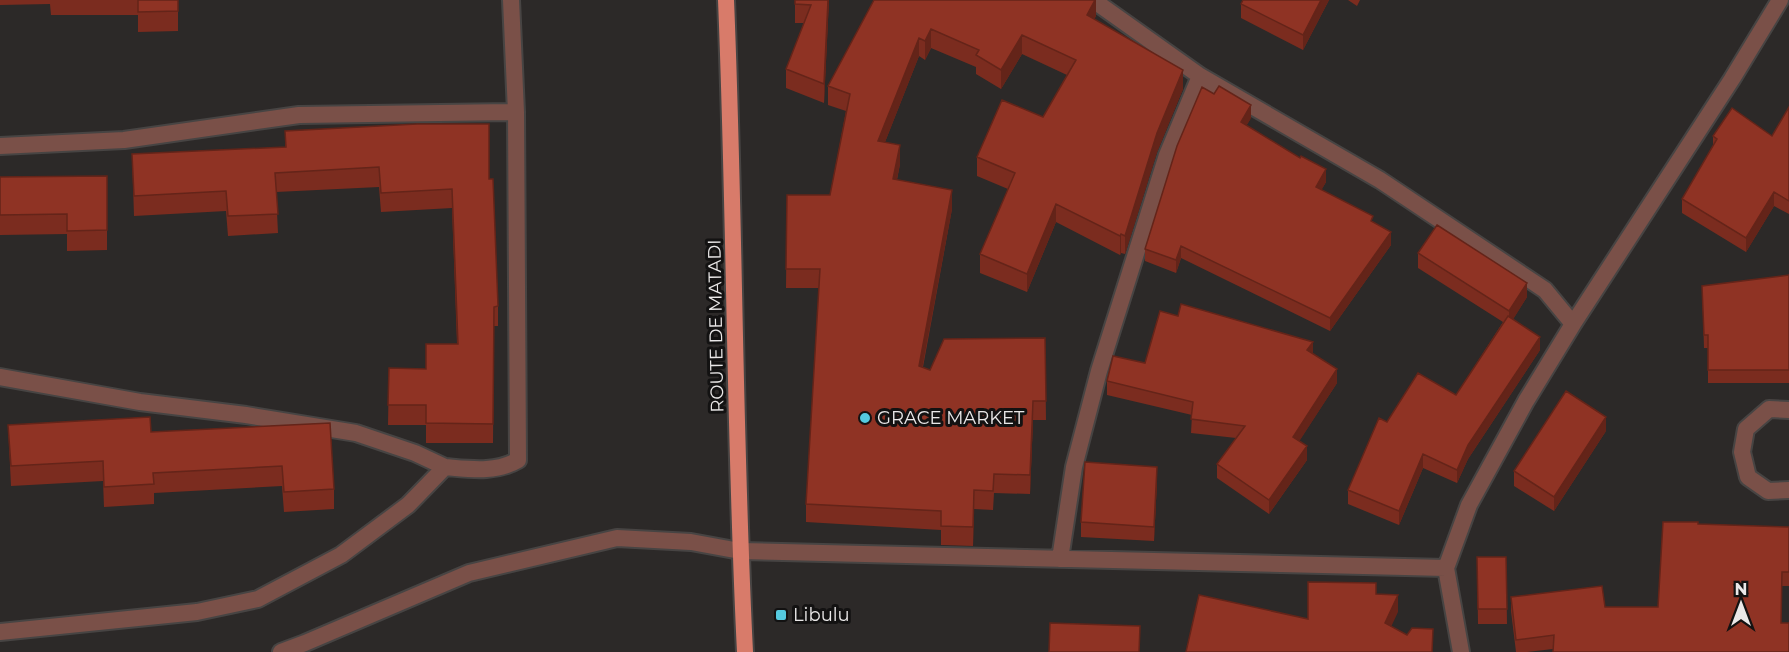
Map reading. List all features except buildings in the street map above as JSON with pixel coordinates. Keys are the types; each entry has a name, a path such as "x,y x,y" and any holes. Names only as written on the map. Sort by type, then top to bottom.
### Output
{"highway":[{"name":"ROUTE DE MATADI","path":"726,0 731,112 740,550 745,652"}],"street":[{"path":"0,378 140,402 246,415 356,433 445,466 478,470 507,466 518,460 516,112 511,0"},
{"path":"1093,0 1200,76 1390,186 1545,290 1573,324"},
{"path":"1461,652 1446,568 1469,505 1526,401 1573,324 1732,79 1780,0"},
{"path":"1060,559 1074,467 1099,371 1167,155 1200,76"},
{"path":"0,146 124,140 299,115 516,112"},
{"path":"1789,410 1769,409 1746,429 1742,452 1748,477 1768,491 1789,490"},
{"path":"0,632 196,612 258,599 341,555 408,505 445,466"},
{"path":"281,652 470,573 617,538 691,542 740,550 1446,568"}],"place":[{"name":"GRACE MARKET","path":"865,418"},
{"name":"Libulu","path":"781,615"}]}
